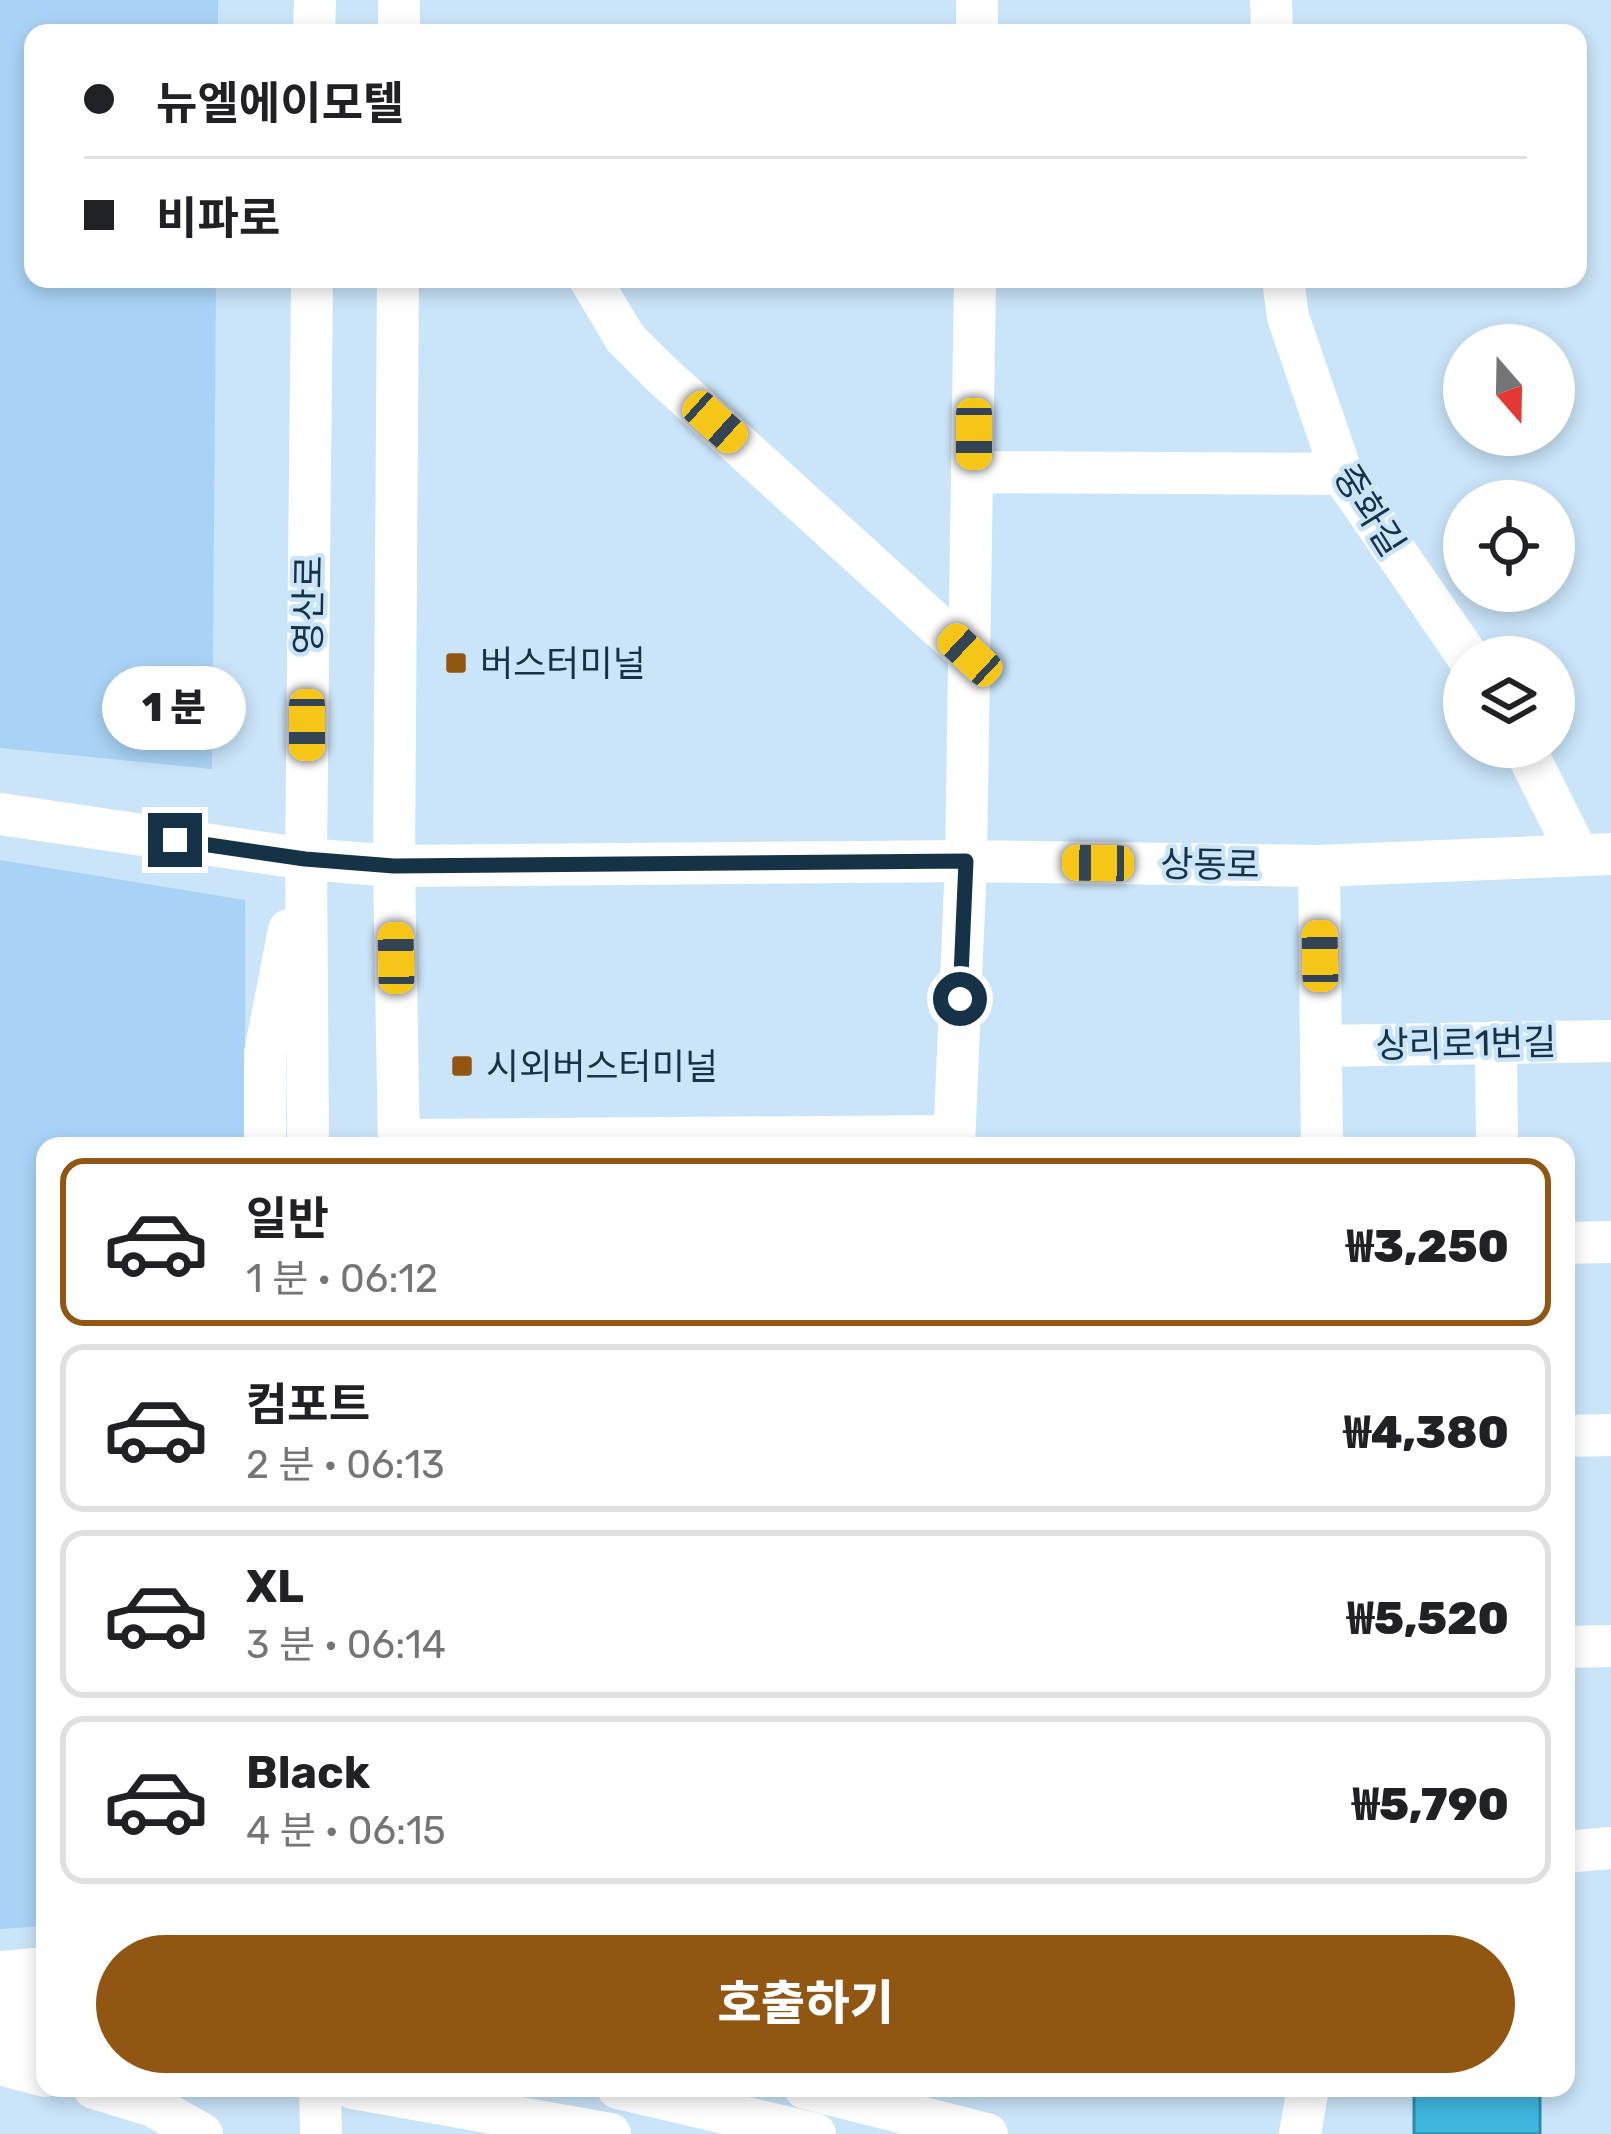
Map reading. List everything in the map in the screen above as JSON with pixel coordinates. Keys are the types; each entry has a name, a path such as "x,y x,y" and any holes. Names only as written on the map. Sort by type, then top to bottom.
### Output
{"street":[{"name":"영산로","path":"308,1137 305,859 312,288"},
{"path":"398,288 394,866 399,1137"},
{"path":"595,288 626,338 660,373 970,655"},
{"path":"954,1137 966,861 975,288"},
{"name":"중화길","path":"1284,288 1288,317 1342,474 1454,636"},
{"path":"974,472 1342,474"},
{"path":"1538,768 1594,855"},
{"name":"상동로","path":"0,814 305,859 394,866 966,861 1319,866 1594,855"},
{"path":"265,1137 265,1052 305,859"},
{"path":"1319,866 1322,1137"},
{"name":"상리로1번길","path":"1321,1046 1611,1041"},
{"path":"1496,1042 1497,1137"},
{"path":"1575,1243 1611,1242"},
{"path":"1575,1436 1611,1435"},
{"path":"1575,1647 1611,1646"},
{"path":"1575,1851 1611,1848"},
{"path":"0,1972 36,1969"},
{"path":"0,2003 36,2005"},
{"path":"0,2033 36,2039"},
{"path":"0,2064 36,2074"},
{"path":"124,2097 153,2106 202,2134"},
{"path":"320,2097 321,2134"},
{"path":"406,2097 610,2134"},
{"path":"414,2097 415,2134"},
{"path":"657,2097 815,2134"},
{"path":"841,2097 987,2134"},
{"path":"1300,2134 1306,2097"}],"shaded area":[{"path":"0,0 218,0 218,24 24,24 24,288 216,288 212,769 0,748"},
{"path":"0,860 245,900 245,1137 36,1137 36,1927 0,1929"}],"building":[{"path":"1414,2097 1540,2097 1540,2134 1414,2134"}],"place":[{"name":"버스터미널","path":"456,663"},
{"name":"시외버스터미널","path":"462,1066"}],"route":[{"path":"175,840 394,866 966,861 960,999"}]}
